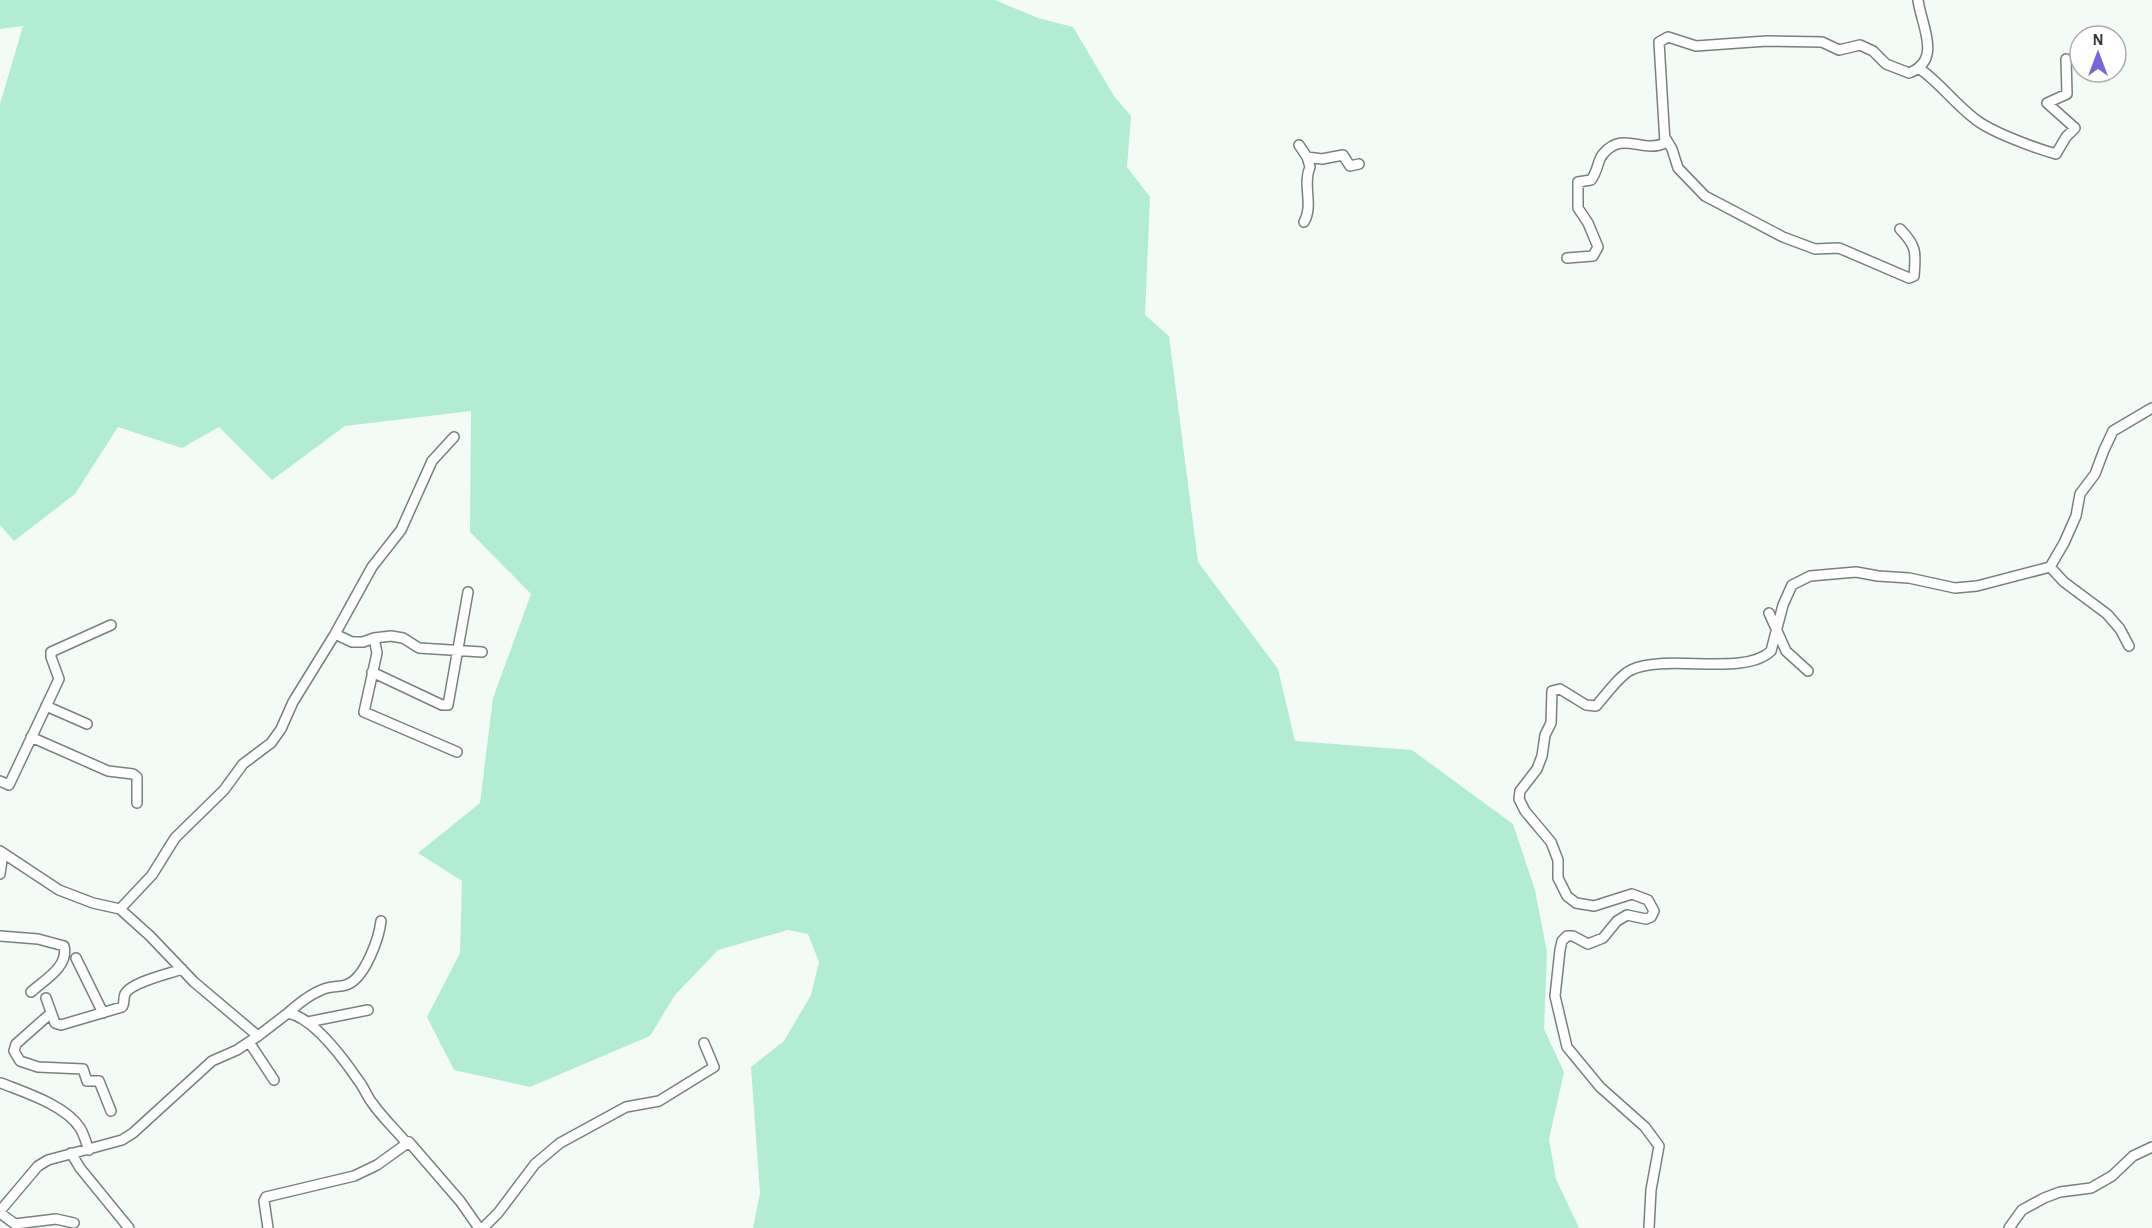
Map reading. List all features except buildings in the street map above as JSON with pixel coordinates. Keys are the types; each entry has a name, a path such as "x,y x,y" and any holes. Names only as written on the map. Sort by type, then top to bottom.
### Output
{"street":[{"path":"1900,228 1910,239 1916,251 1914,276 1908,278 1839,248 1815,249 1782,237 1705,196 1678,168 1666,139 1659,72 1659,42 1668,37 1695,46 1767,41 1822,42 1839,50 1860,45 1873,51 1886,64 1909,73 1920,69 1928,55 1926,33 1918,0"},
{"path":"1920,69 1933,78 1951,99 1977,122 2035,148 2056,154 2066,137 2075,128 2047,104 2067,94 2066,59"},
{"path":"1566,258 1593,256 1598,248 1588,223 1578,208 1578,182 1591,180 1598,171 1601,157 1613,145 1630,141 1647,146 1662,145 1666,139"},
{"path":"1299,145 1310,167 1306,176 1309,188 1308,216 1304,222"},
{"path":"1307,157 1322,159 1343,155 1350,166 1359,164"},
{"path":"1650,1228 1651,1190 1659,1146 1645,1127 1600,1087 1567,1047 1555,996 1560,950 1562,941 1567,936 1573,936 1588,944 1602,938 1617,921 1626,915 1646,919 1651,917 1653,911 1648,900 1632,894 1594,906 1575,903 1567,896 1558,878 1558,860 1551,842 1525,811 1519,799 1520,791 1537,769 1542,756 1545,735 1551,723 1552,691 1560,689 1586,705 1596,706 1629,670 1642,666 1664,663 1709,665 1761,658 1771,651 1783,605 1792,585 1809,576 1856,572 1909,578 1954,588 1977,586 2050,567 2076,516 2079,494 2095,474 2103,450 2113,431 2152,408"},
{"path":"120,909 152,875 175,838 224,790 243,764 272,743 293,702 335,634 372,567 400,530 432,461 454,437"},
{"path":"2050,567 2064,582 2107,614 2120,629 2129,646"},
{"path":"372,672 442,705 448,705 468,592"},
{"path":"1769,613 1785,651 1808,671"},
{"path":"0,781 9,785 59,679 51,652 111,625"},
{"path":"335,634 352,642 397,637 419,648 482,652"},
{"path":"374,638 377,653 364,712 457,752"},
{"path":"46,706 87,724"},
{"path":"31,737 108,771 134,774 136,803"},
{"path":"1,852 59,890 93,903 120,909 253,1039 274,1080"},
{"path":"0,874 1,852"},
{"path":"74,1223 56,1219 15,1224 0,1212 38,1167 48,1160 122,1140 133,1133 212,1061 237,1050 298,1004 323,989 347,985 354,980 379,938 381,921"},
{"path":"0,936 38,939 64,946 66,950 62,964 31,992"},
{"path":"76,958 103,1013"},
{"path":"46,998 55,1023 61,1025 122,1007 125,994 136,985 182,969"},
{"path":"308,1022 368,1010"},
{"path":"288,1012 297,1014 308,1022 337,1053 359,1081 372,1103 404,1140 409,1142 481,1228 498,1213 535,1164 560,1143 626,1107 659,1101 714,1067 704,1043"},
{"path":"51,1013 16,1044 14,1051 20,1061 38,1067 83,1069 87,1081 99,1081 111,1111"},
{"path":"1,1083 42,1099 70,1117 80,1128 88,1150"},
{"path":"268,1228 264,1201 266,1197 354,1176 377,1165 409,1142"},
{"path":"2009,1228 2022,1210 2060,1192 2091,1188 2112,1176 2133,1156 2152,1148"},
{"path":"71,1154 129,1228"}],"green space":[{"path":"0,0 995,0 1038,18 1073,27 1114,96 1131,116 1127,167 1150,197 1145,315 1169,336 1198,562 1278,669 1295,741 1412,750 1513,824 1535,890 1547,952 1544,1029 1564,1072 1549,1139 1556,1179 1579,1228 753,1228 760,1193 751,1067 784,1041 811,995 819,962 808,934 788,930 718,950 675,995 650,1036 530,1087 454,1070 427,1017 460,953 462,881 418,853 480,803 493,698 531,594 470,532 471,411 345,426 272,480 219,427 182,448 118,427 75,494 14,541 0,525 0,104 23,26 0,29"}]}
